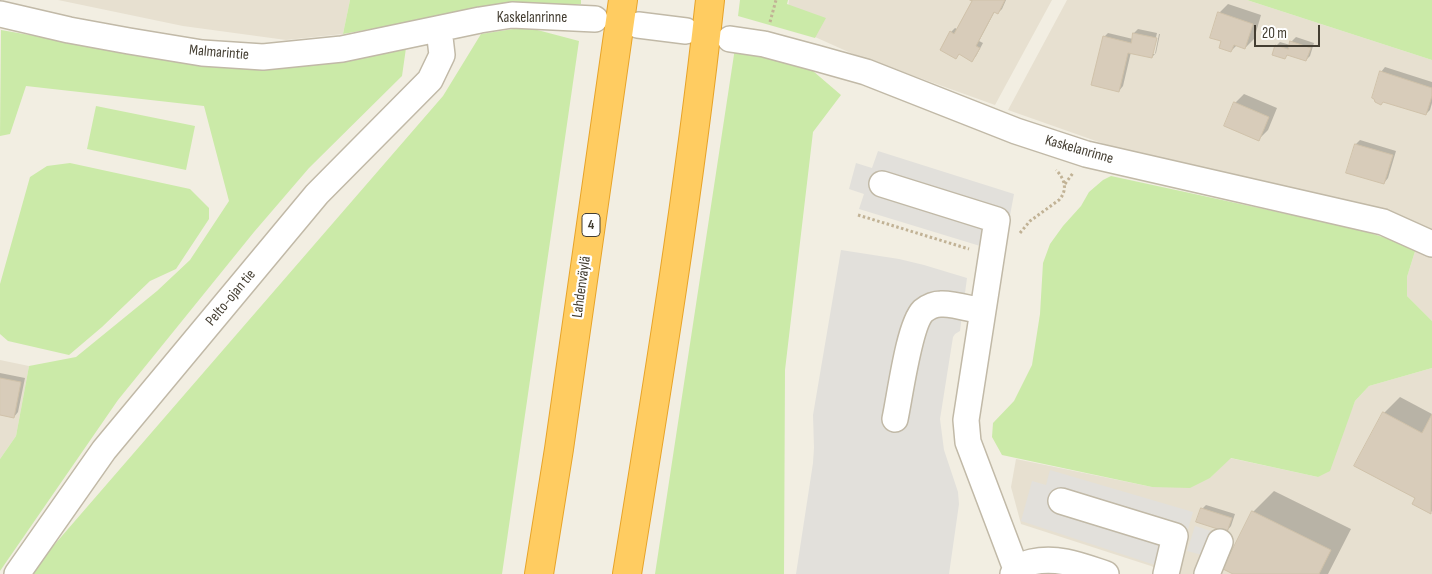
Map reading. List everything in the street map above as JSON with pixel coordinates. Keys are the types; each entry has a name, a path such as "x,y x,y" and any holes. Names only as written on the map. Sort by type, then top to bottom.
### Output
{"highway":[{"name":"Lahdenväylä","path":"539,574 559,449 623,0"},
{"path":"627,574 666,331 710,0"}],"street":[{"name":"Malmarintie","path":"0,14 69,30 202,53 263,57 342,49 439,29"},
{"name":"Kaskelanrinne","path":"439,29 480,20 512,16 596,19"},
{"path":"638,25 686,31"},
{"name":"Pelto-ojan tie","path":"16,574 104,450 318,194 430,80 442,55 439,29"},
{"name":"Kaskelanrinne","path":"730,39 773,46 866,72 1016,131 1086,154 1383,222 1432,244"},
{"path":"882,184 997,220 966,420 968,442 1014,571 1040,560 1057,560 1106,574"},
{"path":"895,419 909,345 916,322 923,312 932,306 942,303 982,311"},
{"path":"1061,501 1175,536 1166,574"},
{"path":"1207,574 1220,542"}],"path":[{"path":"858,215 992,255"}],"shaded area":[{"path":"58,0 350,0 343,34 286,40 183,26"},
{"path":"789,0 1052,0 995,105 853,54 786,24"},
{"path":"1067,0 1247,0 1432,60 1432,230 1409,219 1113,147 1008,110"},
{"path":"878,151 1014,194 1003,253 859,209 864,194 849,189 856,163 872,168"},
{"path":"1416,248 1432,258 1432,321 1407,296 1407,277"},
{"path":"841,250 899,259 967,278 960,331 953,337 940,419 944,450 958,492 959,504 949,574 796,574 813,463 813,415"},
{"path":"0,360 29,366 16,436 0,459"},
{"path":"1432,368 1432,574 1167,574 1151,566 1021,524 1011,487 1016,459 1152,487 1210,478 1230,458 1318,477 1342,433 1355,401 1369,386"},
{"path":"1050,470 1193,512 1176,572 1021,521 1032,481 1046,485"},
{"path":"1195,526 1214,532 1206,556 1187,551"}],"green space":[{"path":"350,0 581,0 581,4 484,9 343,34"},
{"path":"740,0 788,0 787,4 826,18 815,38 738,16"},
{"path":"1247,0 1432,0 1432,60"},
{"path":"526,27 579,41 502,574 29,574 443,96 481,34"},
{"path":"1,30 213,67 269,68 406,48 402,76 309,168 254,232 118,400 0,571 0,459 16,436 29,366 76,357 157,291 190,260 229,201 204,106 26,86 10,134 0,136"},
{"path":"735,48 806,65 841,95 813,132 785,370 784,574 655,574"},
{"path":"96,106 195,126 186,170 87,149"},
{"path":"70,163 190,189 209,208 209,219 176,269 150,281 102,327 69,355 8,341 0,334 0,284 30,177 47,166"},
{"path":"1111,176 1361,230 1416,248 1407,277 1407,296 1432,321 1432,368 1369,386 1355,401 1330,471 1318,477 1231,458 1210,478 1190,488 1152,487 1002,455 992,437 993,423 1014,401 1032,365 1040,314 1043,263 1050,244 1081,206 1089,192"}],"building":[{"path":"970,0 1005,0 998,14 994,12 976,46 980,48 972,62 959,54 956,59 940,50 950,31 954,34 972,1"},
{"path":"1218,12 1253,24 1245,49 1234,45 1231,52 1219,48 1221,41 1210,38"},
{"path":"1133,33 1157,38 1152,58 1128,53 1119,92 1091,85 1103,36 1131,43"},
{"path":"1290,41 1311,48 1306,61 1287,55 1285,59 1272,55 1275,45 1288,49"},
{"path":"1380,71 1432,88 1432,96 1426,115 1383,102 1381,105 1375,102 1372,98"},
{"path":"1234,102 1269,117 1259,141 1224,126"},
{"path":"1355,144 1393,155 1384,184 1346,173"},
{"path":"0,378 21,382 14,418 0,415"},
{"path":"1383,412 1422,433 1432,414 1431,514 1412,504 1415,498 1354,466"},
{"path":"1201,508 1232,518 1227,532 1196,522"},
{"path":"1252,511 1331,550 1319,574 1233,574 1223,569"}]}
